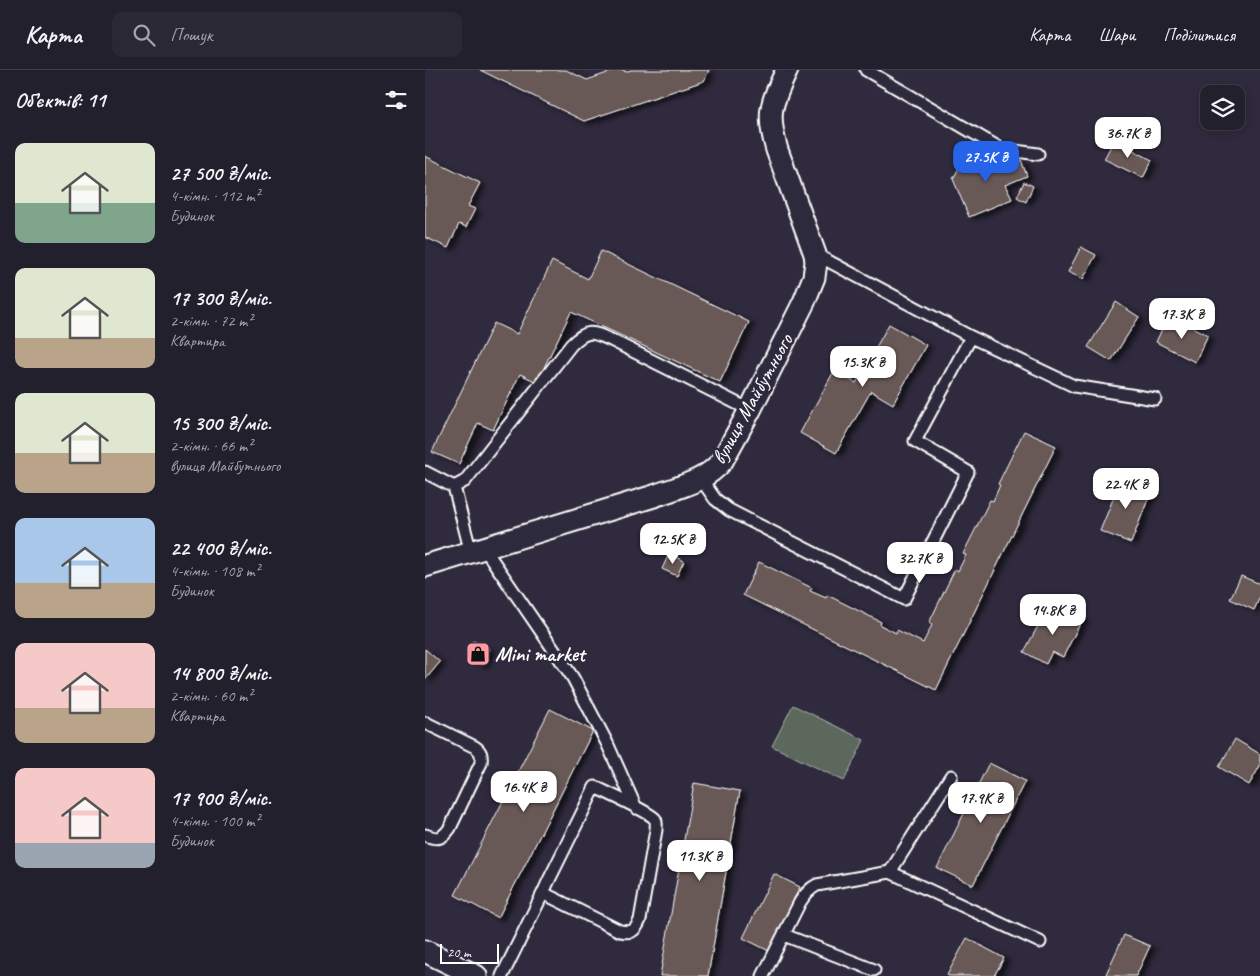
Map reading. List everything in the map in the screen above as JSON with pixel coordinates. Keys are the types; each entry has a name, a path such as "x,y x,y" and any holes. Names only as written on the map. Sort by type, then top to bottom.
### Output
{"street":[{"name":"вулиця Майбутнього","path":"425,566 654,496 701,479 722,461 750,410 809,290 815,269 815,254 772,133 771,110 787,70"},
{"path":"425,951 473,975"}],"lane":[{"path":"867,70 1001,149 1037,154"},
{"path":"815,254 971,337 1074,386 1155,399"},
{"path":"454,487 465,481 571,345 584,334 595,334 613,341 750,410"},
{"path":"701,479 715,499 729,510 905,599 968,472 915,441 971,337"},
{"path":"425,472 454,487 478,550 573,678 607,743 636,808"},
{"path":"425,724 479,749 482,758 450,828 440,838 425,835"},
{"path":"890,872 951,776"},
{"path":"502,976 543,893 595,788 655,819 657,825 640,920 638,926 633,931 619,930 543,893"},
{"path":"763,976 800,902 811,888 817,885 890,872 1040,942"},
{"path":"784,935 875,970"}],"green space":[{"path":"793,705 864,740 844,781 772,746"}],"building":[{"path":"480,70 566,70 587,80 616,70 624,70 625,72 631,70 709,70 704,81 584,121"},
{"path":"1114,140 1152,160 1143,178 1104,159"},
{"path":"992,153 999,170 1021,160 1027,176 1005,185 1012,199 969,217 953,179 960,166"},
{"path":"425,156 480,183 468,206 475,209 466,227 459,224 448,248 425,237"},
{"path":"1024,182 1033,186 1026,202 1017,197"},
{"path":"1081,247 1096,255 1083,279 1068,272"},
{"path":"601,251 749,322 720,382 571,312 537,382 520,374 493,430 478,423 459,464 432,452 494,323 517,334 552,261 588,279"},
{"path":"1116,302 1139,317 1111,361 1088,347"},
{"path":"1177,320 1208,335 1195,362 1156,342 1166,321 1174,326"},
{"path":"889,324 926,345 893,404 871,391 836,453 800,433 834,371 856,383"},
{"path":"1024,431 1056,446 936,690 743,595 759,562 812,588 810,591 826,598 827,595 881,622 880,625 896,633 897,630 923,643 932,625 929,623 955,569 958,571 966,555 963,554 990,500 993,501 1000,485 998,484"},
{"path":"1122,477 1152,489 1131,543 1100,531"},
{"path":"669,554 684,561 677,576 662,569"},
{"path":"1241,576 1260,584 1260,597 1254,610 1230,599"},
{"path":"1066,609 1083,618 1063,657 1052,652 1046,664 1024,652 1045,613 1060,621"},
{"path":"473,641 490,649 482,665 466,657"},
{"path":"425,649 440,662 425,680"},
{"path":"550,709 593,731 498,918 455,895"},
{"path":"1235,739 1260,754 1260,766 1249,785 1219,767"},
{"path":"989,763 1025,781 973,885 937,868"},
{"path":"694,783 740,791 708,976 660,976"},
{"path":"774,874 800,887 769,951 743,938"},
{"path":"1124,935 1150,946 1136,976 1110,976 1106,974"},
{"path":"967,938 1004,958 994,976 947,975"}],"place":[{"name":"Mini market","path":"478,654"}]}
